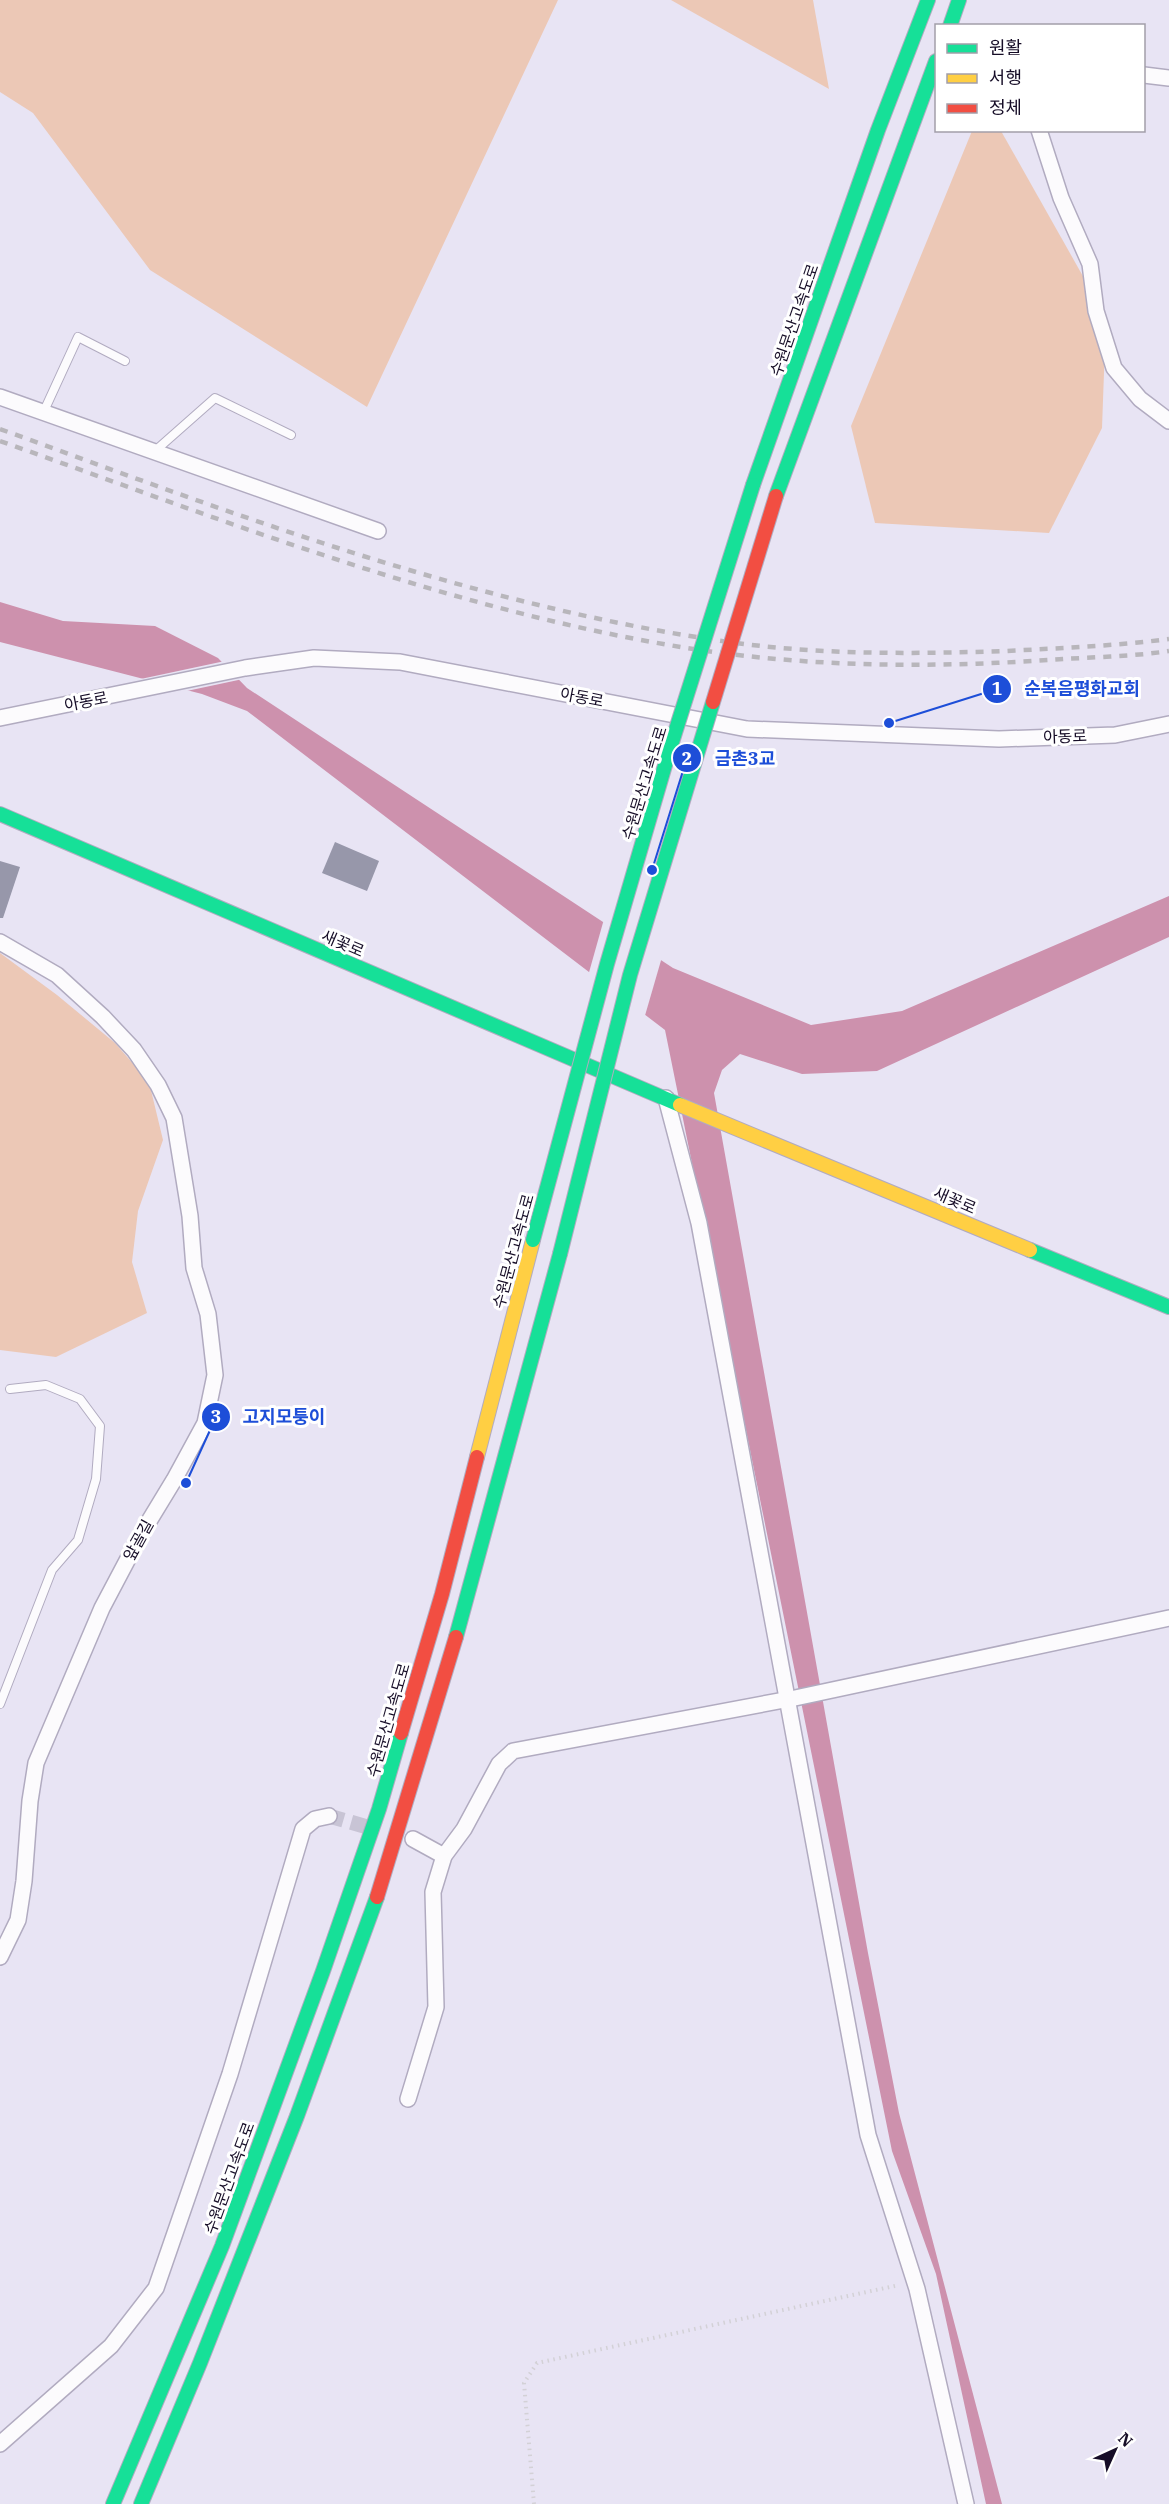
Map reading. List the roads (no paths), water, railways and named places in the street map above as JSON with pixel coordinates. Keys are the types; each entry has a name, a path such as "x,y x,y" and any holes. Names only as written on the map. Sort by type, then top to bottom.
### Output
{"main road":[{"name":"수원문산고속도로","path":"113,2504 222,2246 323,1971 379,1809 442,1594 607,964 668,755 753,485 878,130 928,0"},
{"path":"951,24 959,0"},
{"path":"141,2504 172,2434 305,2097 356,1956 408,1800 472,1584 560,1254 630,975 776,496 935,64"},
{"name":"새꽃로","path":"0,814 670,1100 1169,1307"}],"street":[{"path":"1145,75 1169,78"},
{"path":"1041,132 1061,198 1090,264 1096,311 1114,368 1140,399 1169,421"},
{"path":"0,397 378,531"},
{"name":"아동로","path":"0,718 245,668 314,658 400,662 747,729 999,739 1115,735 1169,724"},
{"name":"앞골길","path":"0,942 57,975 103,1017 134,1050 158,1085 174,1118 190,1216 194,1268 208,1314 215,1375 205,1423 140,1536 102,1608 36,1763 18,1920 0,1957"},
{"path":"670,1100 699,1222 791,1699 868,2135 915,2282 966,2504"},
{"path":"408,2099 435,2007 433,1892 444,1856 464,1829 499,1764 513,1751 791,1699 1169,1617"},
{"path":"0,2445 111,2346 156,2288 230,2073 303,1829 315,1819 329,1816"},
{"path":"413,1839 444,1856"}],"lane":[{"path":"44,411 78,337 125,361"},
{"path":"154,451 215,398 291,435"},
{"path":"0,1704 52,1570 78,1540 96,1479 100,1426 80,1399 46,1385 10,1389"}],"tunnel":[{"path":"329,1816 378,1830"}],"railway":[{"path":"0,429 179,494 359,555 542,606 635,626 764,646 868,652 1006,651 1169,639"},
{"path":"0,441 254,532 425,587 511,611 687,648 777,659 913,665 1004,663 1169,651"}],"place":[{"name":"순복음평화교회","path":"889,723"},
{"name":"금촌3교","path":"652,870"},
{"name":"고지모퉁이","path":"186,1483"}]}
